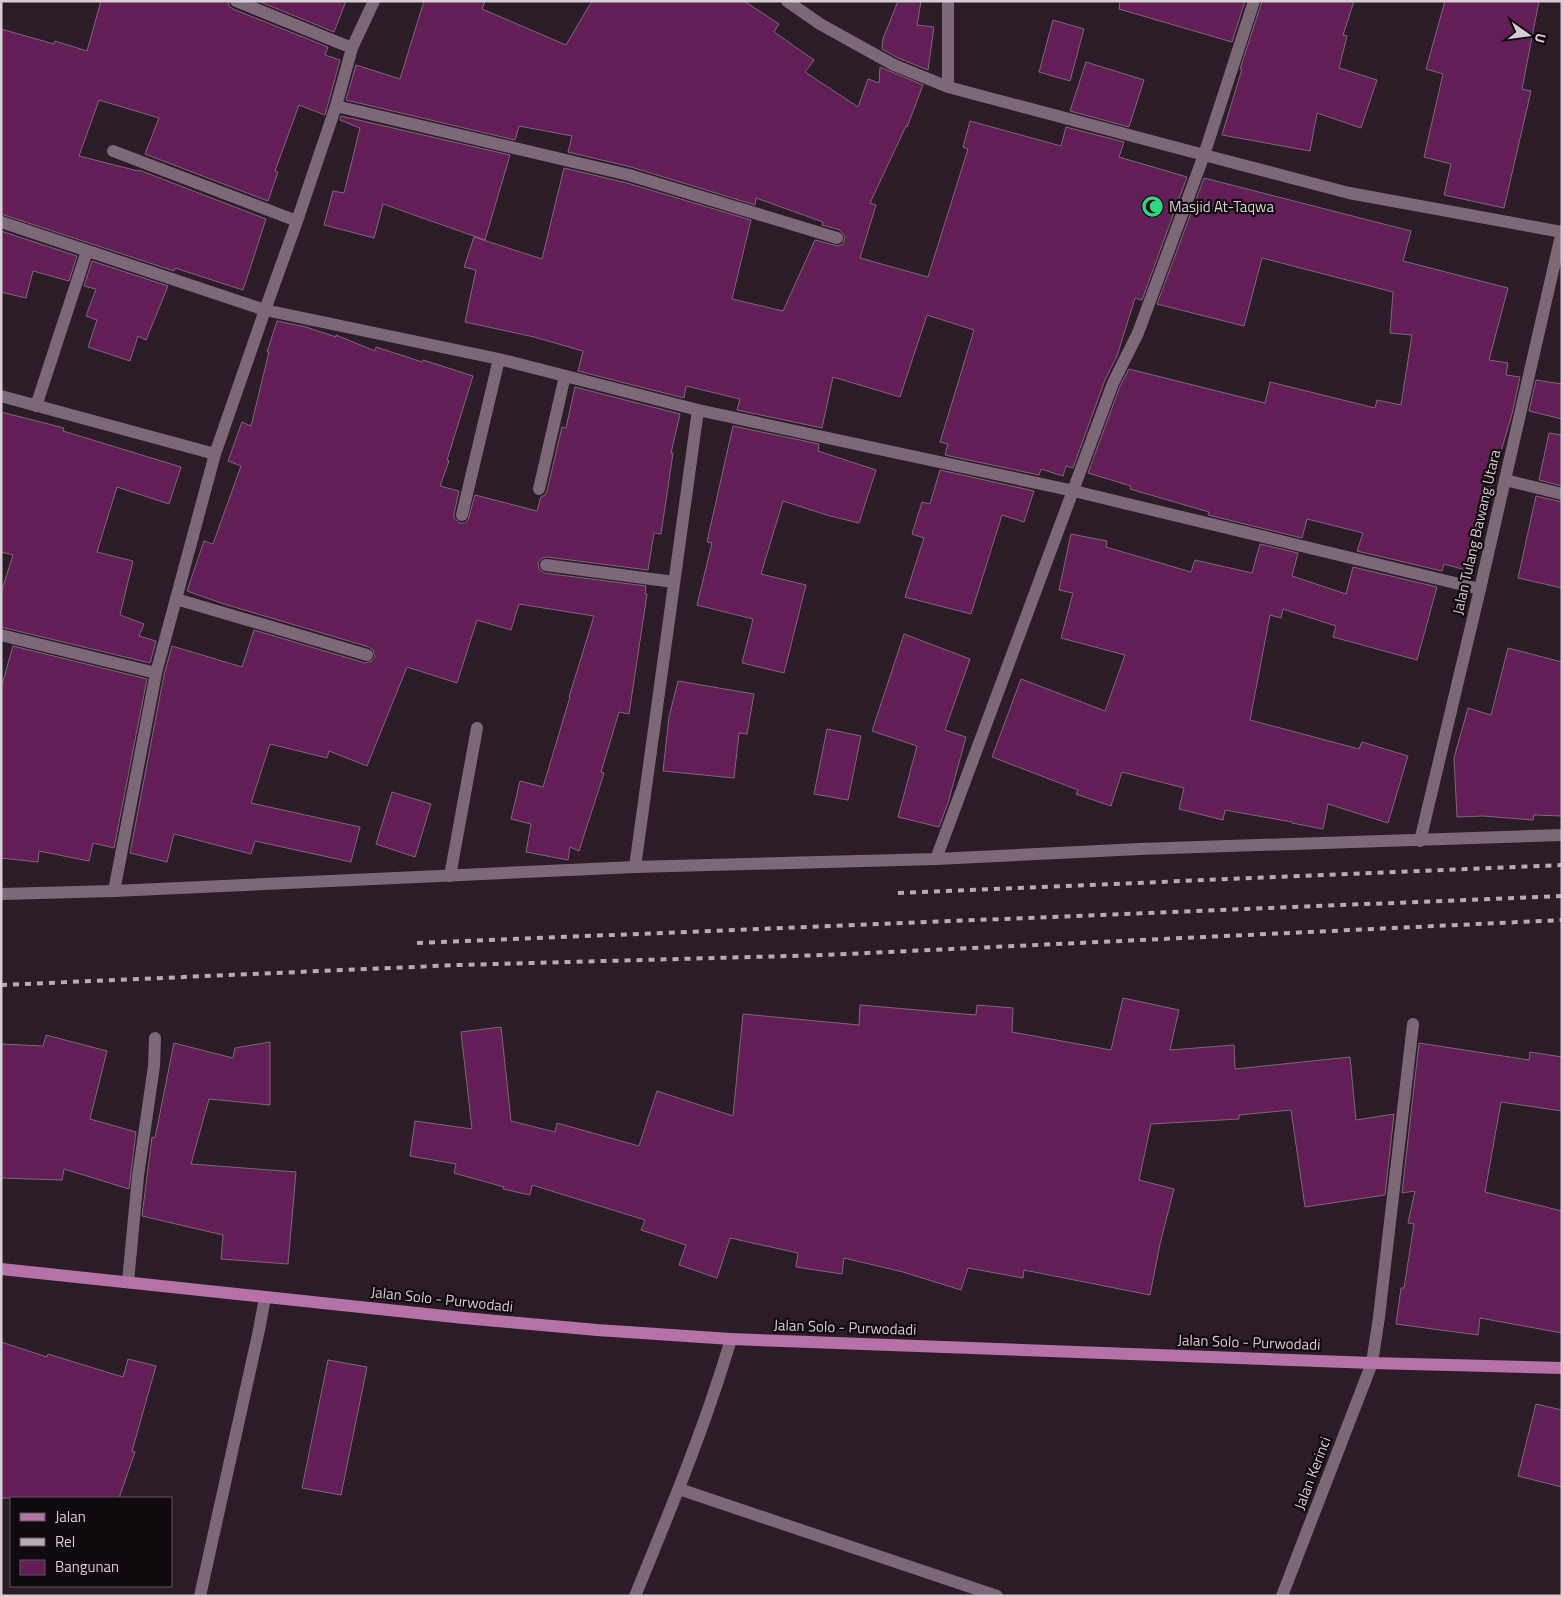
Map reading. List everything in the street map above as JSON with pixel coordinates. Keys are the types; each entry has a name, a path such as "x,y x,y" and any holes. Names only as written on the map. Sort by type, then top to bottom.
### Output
{"main road":[{"name":"Jalan Solo - Purwodadi","path":"1,1269 265,1298 578,1328 731,1339 1372,1363 1562,1368"}],"street":[{"path":"236,1 352,48"},
{"path":"114,891 156,674 215,454 336,106 352,48 374,1"},
{"path":"786,1 820,24 894,65 948,87 1349,193 1562,232"},
{"path":"948,1 948,87"},
{"path":"936,859 1113,383 1138,333 1204,155 1254,1"},
{"path":"336,106 629,175 837,238"},
{"path":"113,151 297,221"},
{"path":"1,222 265,310 499,360 698,410 1074,490 1480,589"},
{"name":"Jalan Tulang Bawang Utara","path":"1420,841 1562,232"},
{"path":"36,406 87,251"},
{"path":"462,515 499,360"},
{"path":"539,489 566,376"},
{"path":"1,396 215,454"},
{"path":"635,867 698,410"},
{"path":"1505,480 1562,494"},
{"path":"546,565 674,582"},
{"path":"176,599 367,655"},
{"path":"1,635 156,674"},
{"path":"450,876 477,728"},
{"path":"1,894 114,891 635,867 936,859 1140,849 1562,836"},
{"name":"Jalan Kerinci","path":"1282,1596 1372,1363 1380,1317 1413,1024"},
{"path":"128,1282 138,1176 154,1066 155,1038"},
{"path":"200,1596 265,1298"},
{"path":"634,1596 679,1489 718,1385 731,1339"},
{"path":"679,1489 997,1596"}],"building":[{"path":"101,1 228,1 229,6 233,9 328,47 325,55 340,60 325,115 299,105 275,171 278,172 268,201 145,154 159,118 99,100 79,156 139,170 266,219 243,290 175,268 174,271 1,214 1,29 54,44 55,41 87,51"},
{"path":"258,1 346,1 334,32"},
{"path":"424,1 485,1 482,9 566,45 592,1 744,1 779,24 774,32 814,60 805,72 858,107 868,79 879,83 880,67 923,85 907,127 870,203 876,205 860,258 928,277 968,149 963,147 970,121 1061,146 1066,127 1124,142 1119,157 1187,177 1142,300 1135,298 1117,356 1105,380 1073,468 1066,466 1063,476 1041,469 1039,475 945,455 948,444 940,442 974,330 927,315 900,397 833,377 822,428 737,410 740,399 686,386 684,398 578,371 583,351 534,337 465,322 476,270 464,267 474,237 542,259 564,168 627,183 751,220 732,299 783,311 815,240 838,246 843,244 845,237 840,230 822,225 823,222 756,198 755,205 631,167 568,152 572,136 519,126 515,140 346,100 356,65 400,79"},
{"path":"898,1 921,1 917,25 934,27 928,70 898,58 882,49 883,39"},
{"path":"1120,1 1245,1 1232,42 1119,9"},
{"path":"1262,1 1354,1 1343,35 1347,36 1339,68 1377,80 1361,128 1317,113 1310,151 1222,135 1242,69 1240,69"},
{"path":"1445,1 1539,1 1522,89 1531,91 1504,208 1444,195 1451,164 1424,157 1443,74 1426,69"},
{"path":"1053,20 1084,29 1070,81 1039,72"},
{"path":"1086,62 1144,80 1129,127 1070,111"},
{"path":"341,116 510,155 485,240 383,204 374,238 324,225 333,191 344,193 360,128 340,120"},
{"path":"1204,178 1411,231 1403,261 1508,288 1489,360 1508,363 1506,375 1520,377 1512,414 1466,570 1444,564 1442,571 1357,551 1363,533 1307,519 1302,538 1208,515 1209,512 1130,489 1131,486 1088,473 1120,386 1129,369 1265,403 1270,382 1375,408 1377,400 1401,405 1412,335 1390,333 1393,292 1262,258 1244,326 1157,304"},
{"path":"1,231 77,256 69,281 33,271 26,298 1,292"},
{"path":"92,261 168,286 146,340 138,336 130,361 88,347 97,320 86,316 96,289 84,286"},
{"path":"277,321 306,327 336,337 336,335 375,351 376,347 473,376 440,486 459,491 454,518 460,523 465,523 468,520 475,495 537,511 541,497 547,491 562,427 566,428 575,387 680,414 671,453 673,453 661,534 654,533 648,570 547,557 542,558 538,563 539,569 544,573 646,586 645,594 647,594 629,714 619,712 601,772 604,773 579,851 570,847 568,860 526,852 531,824 511,819 520,781 543,787 594,616 519,604 511,630 477,620 457,683 407,667 367,766 329,751 327,758 270,744 251,803 360,827 351,862 255,841 251,854 174,834 167,862 130,853 164,675 172,646 242,667 254,630 365,663 372,661 375,657 373,650 369,647 224,604 187,591 204,541 213,544 241,466 228,461 242,422 251,426 269,352 267,352"},
{"path":"1536,380 1562,384 1562,419 1529,411"},
{"path":"1,412 64,428 63,431 181,467 169,504 117,487 97,552 133,561 120,615 144,624 139,636 156,641 150,663 1,627 1,593 13,555 1,552"},
{"path":"733,426 819,444 818,451 876,470 859,523 783,501 761,574 806,585 784,673 742,663 753,619 697,605 712,543 707,542"},
{"path":"1549,433 1562,435 1562,486 1539,480"},
{"path":"940,470 1034,491 1024,522 1002,515 971,614 905,597 924,538 912,534 922,502 930,504"},
{"path":"1536,496 1562,502 1562,588 1518,578"},
{"path":"1071,534 1107,541 1106,547 1191,572 1195,560 1252,573 1260,544 1298,553 1292,576 1346,594 1353,567 1437,587 1417,660 1333,637 1336,626 1283,609 1281,618 1270,615 1250,720 1359,749 1362,742 1408,756 1388,823 1328,804 1323,829 1225,810 1223,820 1179,809 1184,788 1122,772 1111,806 1076,794 1078,790 992,757 1021,679 1105,711 1125,655 1061,638 1073,593 1059,590"},
{"path":"904,634 970,659 945,730 966,737 948,803 939,827 898,817 917,746 872,731"},
{"path":"13,646 147,679 114,848 93,843 89,861 39,851 38,862 1,858 1,688"},
{"path":"1508,648 1562,662 1562,816 1534,815 1533,820 1483,816 1457,817 1454,758 1468,708 1491,715"},
{"path":"678,681 754,694 747,734 739,733 734,778 663,771 669,717"},
{"path":"827,729 861,736 848,800 814,794"},
{"path":"392,792 431,804 415,857 376,844"},
{"path":"1123,998 1179,1010 1170,1050 1234,1045 1235,1069 1350,1057 1356,1120 1394,1114 1385,1195 1305,1207 1291,1110 1239,1115 1239,1119 1151,1124 1139,1180 1174,1189 1160,1244 1150,1295 1024,1270 1023,1278 968,1268 961,1290 903,1272 844,1258 842,1274 796,1267 798,1253 730,1238 717,1278 679,1265 686,1245 641,1230 645,1220 532,1185 530,1195 503,1189 504,1187 454,1173 456,1164 410,1156 415,1121 472,1129 461,1032 501,1027 511,1121 555,1132 557,1123 639,1146 657,1091 733,1116 743,1014 859,1025 860,1005 976,1015 977,1005 1013,1008 1012,1032 1111,1050"},
{"path":"46,1035 107,1051 90,1119 136,1132 129,1189 64,1169 62,1180 1,1178 1,1044 43,1046"},
{"path":"270,1042 270,1105 209,1099 191,1164 296,1172 288,1264 221,1259 223,1235 142,1216 152,1137 155,1138 174,1043 233,1058 235,1048"},
{"path":"1419,1043 1529,1060 1530,1052 1562,1057 1562,1111 1501,1102 1485,1192 1562,1211 1562,1333 1480,1318 1478,1335 1396,1324 1414,1224 1408,1223 1415,1191 1402,1193"},
{"path":"1,1342 47,1357 48,1354 123,1377 128,1359 156,1366 132,1451 135,1452 119,1497 1,1498"},
{"path":"328,1360 367,1367 341,1495 302,1488"},
{"path":"1536,1404 1562,1410 1562,1487 1518,1476"}],"railway":[{"path":"898,893 1562,865"},
{"path":"417,943 1562,896"},
{"path":"1,985 458,965 825,955 1562,920"}],"place":[{"name":"Masjid At-Taqwa","path":"1153,206"}]}
